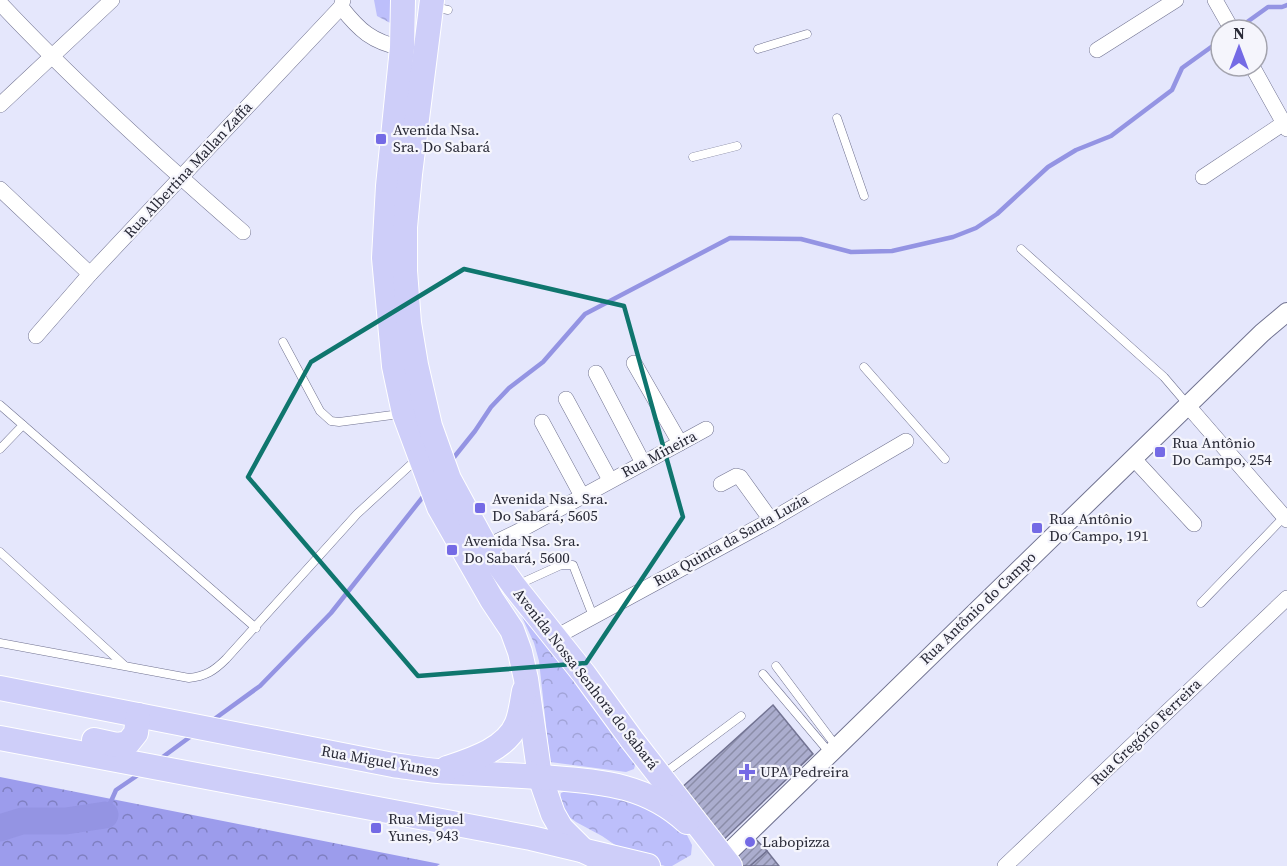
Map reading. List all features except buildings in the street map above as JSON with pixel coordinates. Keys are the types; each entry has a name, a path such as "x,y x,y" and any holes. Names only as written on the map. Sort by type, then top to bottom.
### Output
{"main road":[{"name":"Avenida Nossa Senhora do Sabará","path":"403,0 402,48 388,186 384,258 394,366 404,413 439,507 492,600 512,630 520,652 540,777 557,821 584,851"},
{"name":"Avenida Nossa Senhora do Sabará","path":"437,6 410,174 405,227 405,270 410,323 416,365 430,426 449,479 486,547 660,776 721,863"},
{"path":"436,771 466,761 498,745 508,737 517,723 526,680"},
{"name":"Rua Miguel Yunes","path":"0,688 393,765 436,771 599,781 632,789 674,811 721,863"},
{"path":"0,737 49,732 123,745 128,743 136,733 138,715"},
{"path":"0,737 531,838 648,866"},
{"path":"584,851 616,866"}],"street":[{"path":"0,105 111,0"},
{"path":"1097,50 1176,0"},
{"path":"1215,0 1226,18"},
{"path":"0,3 52,57 181,178 243,232"},
{"path":"342,3 362,32 385,44 402,48"},
{"name":"Rua Albertina Mallan Zaffa","path":"36,336 90,274 342,3"},
{"path":"1203,177 1286,124 1259,78"},
{"path":"0,189 90,274"},
{"name":"Rua Antônio do Campo","path":"721,863 833,749 1262,333 1287,312"},
{"path":"634,363 680,443"},
{"path":"596,373 643,463"},
{"path":"566,399 610,480"},
{"path":"1188,405 1286,519"},
{"path":"542,422 582,496"},
{"name":"Rua Mineira","path":"486,547 706,429"},
{"name":"Rua Quinta da Santa Luzia","path":"554,638 771,520 906,441"},
{"path":"1134,459 1194,524"},
{"path":"721,484 736,476 740,477 771,520"},
{"name":"Rua Gregório Ferreira","path":"1005,866 1287,598"}],"lane":[{"path":"758,49 807,34"},
{"path":"837,118 864,196"},
{"path":"693,157 737,146"},
{"path":"1021,249 1164,377 1188,405"},
{"path":"283,342 320,411 331,421 339,422 404,413"},
{"path":"864,367 945,459"},
{"path":"0,405 256,628"},
{"path":"0,449 23,425"},
{"path":"906,441 919,430"},
{"path":"0,643 189,678 202,677 214,671 256,628 357,514 419,457"},
{"path":"1201,603 1286,519"},
{"path":"0,552 125,666"},
{"path":"514,586 561,565 567,563 573,565 593,616"},
{"path":"776,666 833,749"},
{"path":"763,674 833,749"},
{"path":"660,776 741,716"}],"highlighted area":[{"path":"464,269 624,306 683,517 586,663 418,676 248,477 311,362"}],"green space":[{"path":"374,0 397,0 394,25 377,16"},
{"path":"525,613 636,762 634,769 626,772 550,762 539,661 534,643 521,615"},
{"path":"0,777 440,864 437,866 0,866"},
{"path":"572,788 628,797 685,831 692,845 691,855 672,866 633,857 565,814 559,803 561,793"}],"waterway":[{"path":"1253,18 1268,7 1287,5"},
{"path":"451,461 491,407 509,388 543,362 585,314 730,238 801,239 851,252 892,251 953,237 976,228 997,214 1048,167 1076,150 1111,136 1172,90 1182,68 1209,49"},
{"path":"213,720 260,686 331,613 426,493"},
{"path":"160,759 194,734"},
{"path":"105,815 116,790 141,773"},
{"path":"0,828 22,821 66,821 105,815"}],"place":[{"name":"Avenida Nsa. Sra. Do Sabará","path":"381,139"},
{"name":"Rua Antônio Do Campo, 254","path":"1160,452"},
{"name":"Avenida Nsa. Sra. Do Sabará, 5605","path":"480,508"},
{"name":"Rua Antônio Do Campo, 191","path":"1037,528"},
{"name":"Avenida Nsa. Sra. Do Sabará, 5600","path":"452,550"},
{"name":"UPA Pedreira","path":"747,772"},
{"name":"Rua Miguel Yunes, 943","path":"376,828"},
{"name":"Labopizza","path":"750,842"}]}
